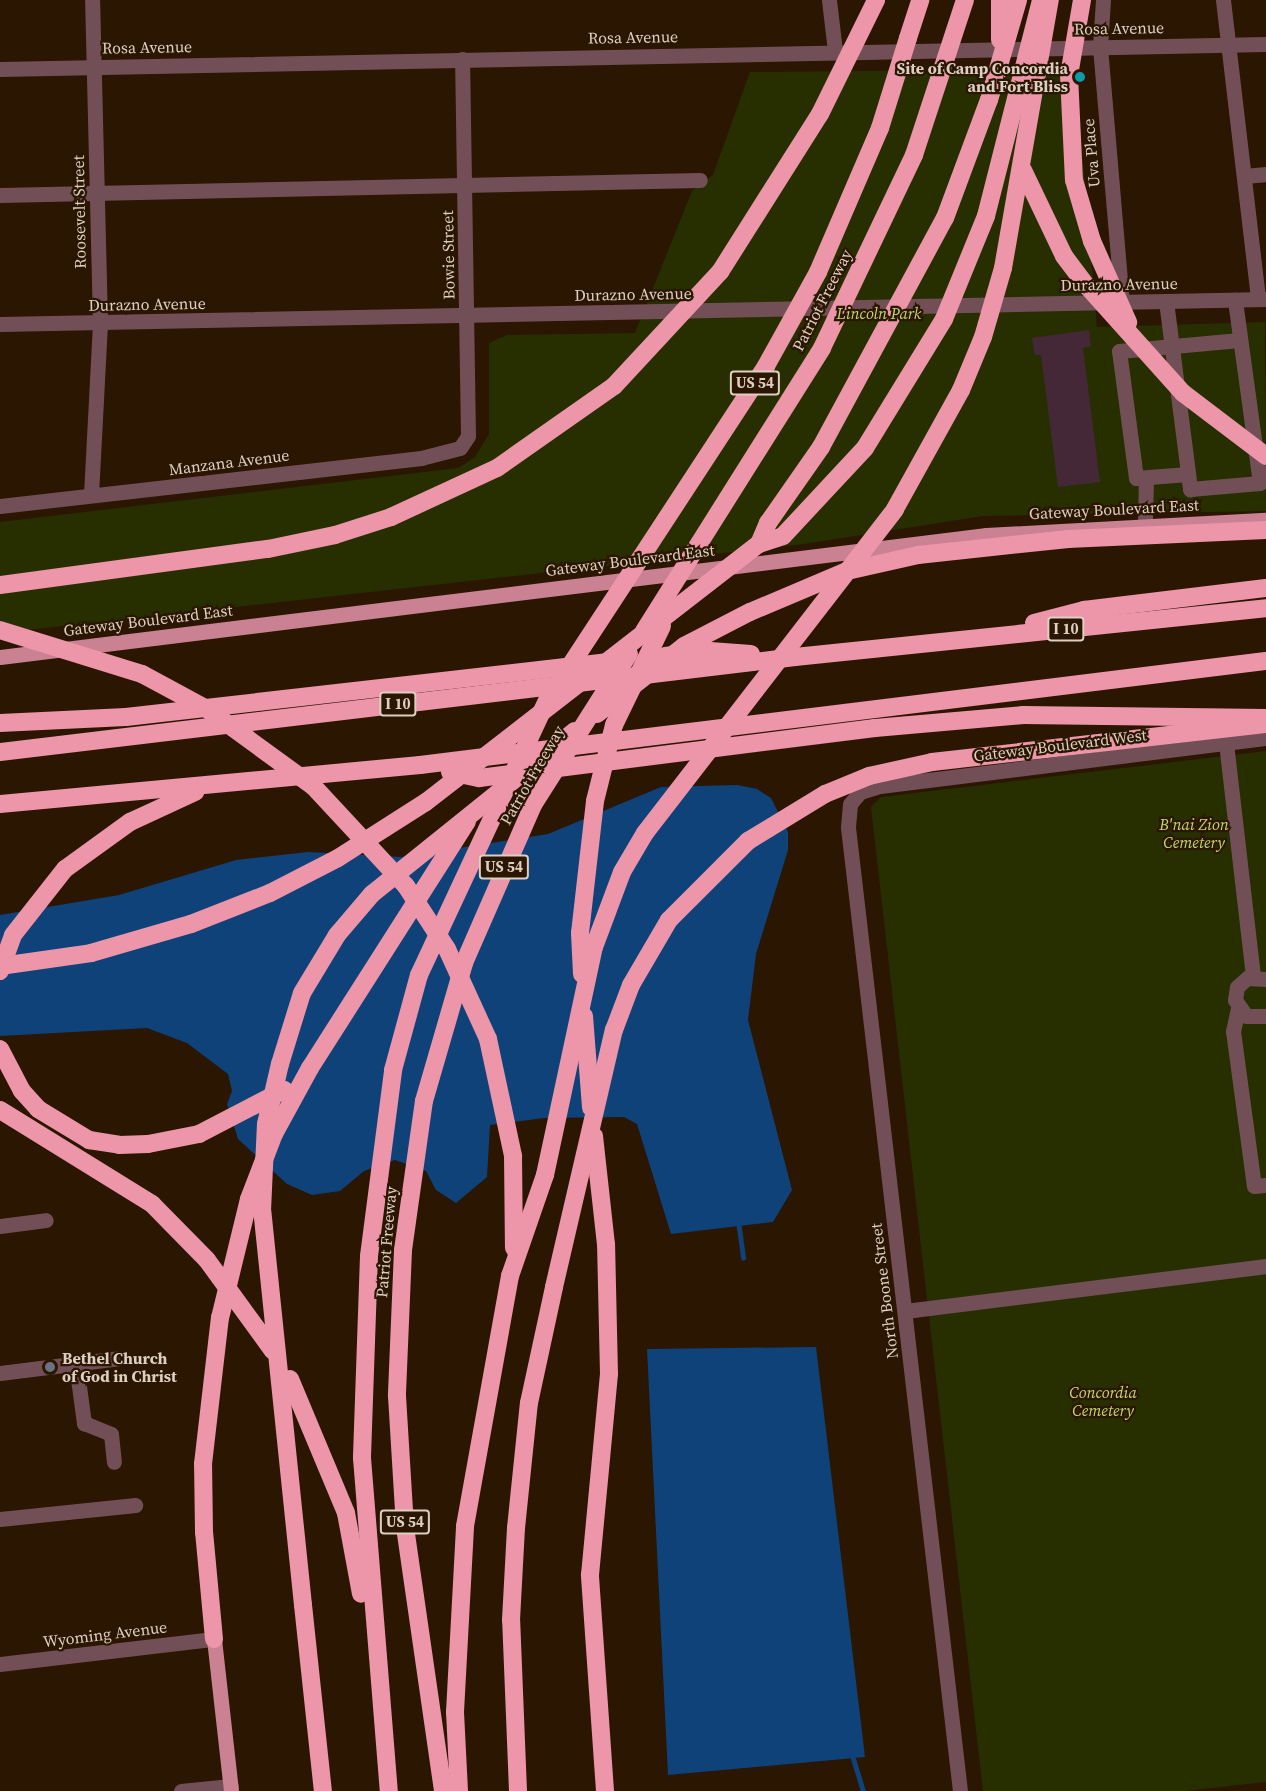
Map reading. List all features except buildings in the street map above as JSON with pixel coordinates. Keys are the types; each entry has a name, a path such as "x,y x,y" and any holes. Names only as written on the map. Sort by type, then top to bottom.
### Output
{"highway":[{"path":"0,585 335,535 451,492 552,434 614,386 720,272 820,114 876,0"},
{"path":"908,38 910,0"},
{"name":"Patriot Freeway","path":"389,1791 378,1690 362,1458 369,1256 393,1070 419,975 547,701 766,366 813,282 851,204 920,0"},
{"name":"Patriot Freeway","path":"443,1791 405,1527 397,1396 403,1250 424,1101 443,1029 482,916 533,805 822,348 914,154 965,0"},
{"path":"1000,0 1005,93 1020,164 1064,256 1205,413 1266,456"},
{"path":"759,544 768,523 821,447 945,218 989,100 1018,0"},
{"path":"0,966 91,953 191,924 270,893 338,858 426,802 759,544 783,537 865,448 944,319 986,216 1041,0"},
{"path":"510,1276 545,1175 594,947 622,872 645,833 895,509 936,442 984,337 1006,256 1050,0"},
{"path":"1082,0 1069,75 1074,180 1092,241 1135,337"},
{"path":"604,1791 590,1575 609,1374 606,1244 587,1066 580,933 595,801 614,725 711,526"},
{"path":"323,1791 264,1248 266,1124 302,993 337,935 372,894 684,646 776,598 859,568 978,546 1266,530"},
{"path":"967,639 1084,610 1266,588"},
{"name":"I 10","path":"0,752 803,656 1266,608"},
{"path":"0,630 142,674 207,709 282,759 314,787 406,886 465,987 488,1039 502,1094 516,1204 510,1276 465,1526 455,1712 459,1791"},
{"path":"0,723 126,717 710,651 803,656"},
{"path":"0,804 420,765 821,713 1266,661"},
{"path":"214,1639 204,1532 207,1411 220,1318 249,1199 274,1134 310,1068 547,701"},
{"path":"420,765 479,778 875,728 1072,713 1266,718"},
{"path":"518,1791 511,1620 516,1528 529,1403 614,1030 631,985 669,920 748,841 825,794 880,774 932,762 1266,724"},
{"path":"0,971 13,935 33,906 82,855 159,806 216,784"},
{"path":"2,1056 38,1109 89,1140 119,1145 180,1139 224,1125 291,1085 310,1068"},
{"path":"0,1110 152,1204 214,1268 291,1379 346,1513 378,1690"}],"main road":[{"name":"Gateway Boulevard East","path":"0,657 882,548 1145,524 1266,520"},
{"path":"214,1639 231,1788"}],"street":[{"name":"Roosevelt Street","path":"91,495 100,322 92,0"},
{"path":"829,0 835,51"},
{"name":"Uva Place","path":"1103,0 1101,46 1122,302"},
{"path":"1223,0 1244,176 1262,299"},
{"name":"Rosa Avenue","path":"0,69 1266,44"},
{"name":"Bowie Street","path":"460,448 468,436 468,316 462,59"},
{"path":"1244,176 1266,174"},
{"path":"0,195 699,180"},
{"name":"Durazno Avenue","path":"0,324 1262,299"},
{"path":"1166,301 1190,489 1263,483 1235,300"},
{"path":"1188,474 1136,478 1119,351 1240,340"},
{"name":"Manzana Avenue","path":"0,506 422,458 460,448"},
{"path":"1145,524 1146,478"},
{"name":"Gateway Boulevard West","path":"860,792 1266,738"},
{"path":"1226,743 1260,978 1237,987 1238,1008 1233,1031 1254,1186 1266,1185"},
{"name":"North Boone Street","path":"860,792 850,804 848,827 960,1791"},
{"path":"1238,1008 1252,1018 1266,1016"},
{"path":"0,1226 46,1220"},
{"path":"904,1311 1266,1266"},
{"path":"0,1373 120,1358"},
{"path":"76,1364 84,1424 111,1434 114,1462"},
{"path":"0,1519 135,1505"},
{"name":"Wyoming Avenue","path":"0,1664 214,1639"},
{"path":"182,1791 231,1788"}],"green space":[{"name":"Lincoln Park","path":"1075,69 1097,327 1265,322 1266,511 983,516 804,544 0,633 0,522 458,468 475,457 489,434 489,343 507,335 635,333 692,191 713,175 750,72"},
{"name":"Concordia Cemetery","path":"1266,751 1266,1782 1185,1791 983,1791 871,807 881,797"}],"water":[{"path":"737,785 757,789 771,798 788,832 788,850 756,954 748,1020 792,1190 773,1222 671,1234 637,1124 624,1117 544,1118 490,1125 487,1177 456,1203 436,1190 426,1171 395,1160 364,1171 340,1191 312,1195 287,1184 238,1139 227,1104 232,1091 228,1074 187,1043 147,1028 0,1036 0,915 119,895 236,860 308,852 401,857 548,834 661,787"},
{"path":"816,1347 865,1757 668,1775 647,1349"}],"waterway":[{"path":"738,1221 743,1258"},
{"path":"851,1752 863,1791"}],"place":[{"name":"Site of Camp Concordia and Fort Bliss","path":"1080,77"},
{"name":"Bethel Church of God in Christ","path":"50,1367"}],"park label":[{"name":"B'nai Zion Cemetery","path":"1194,833"}]}
